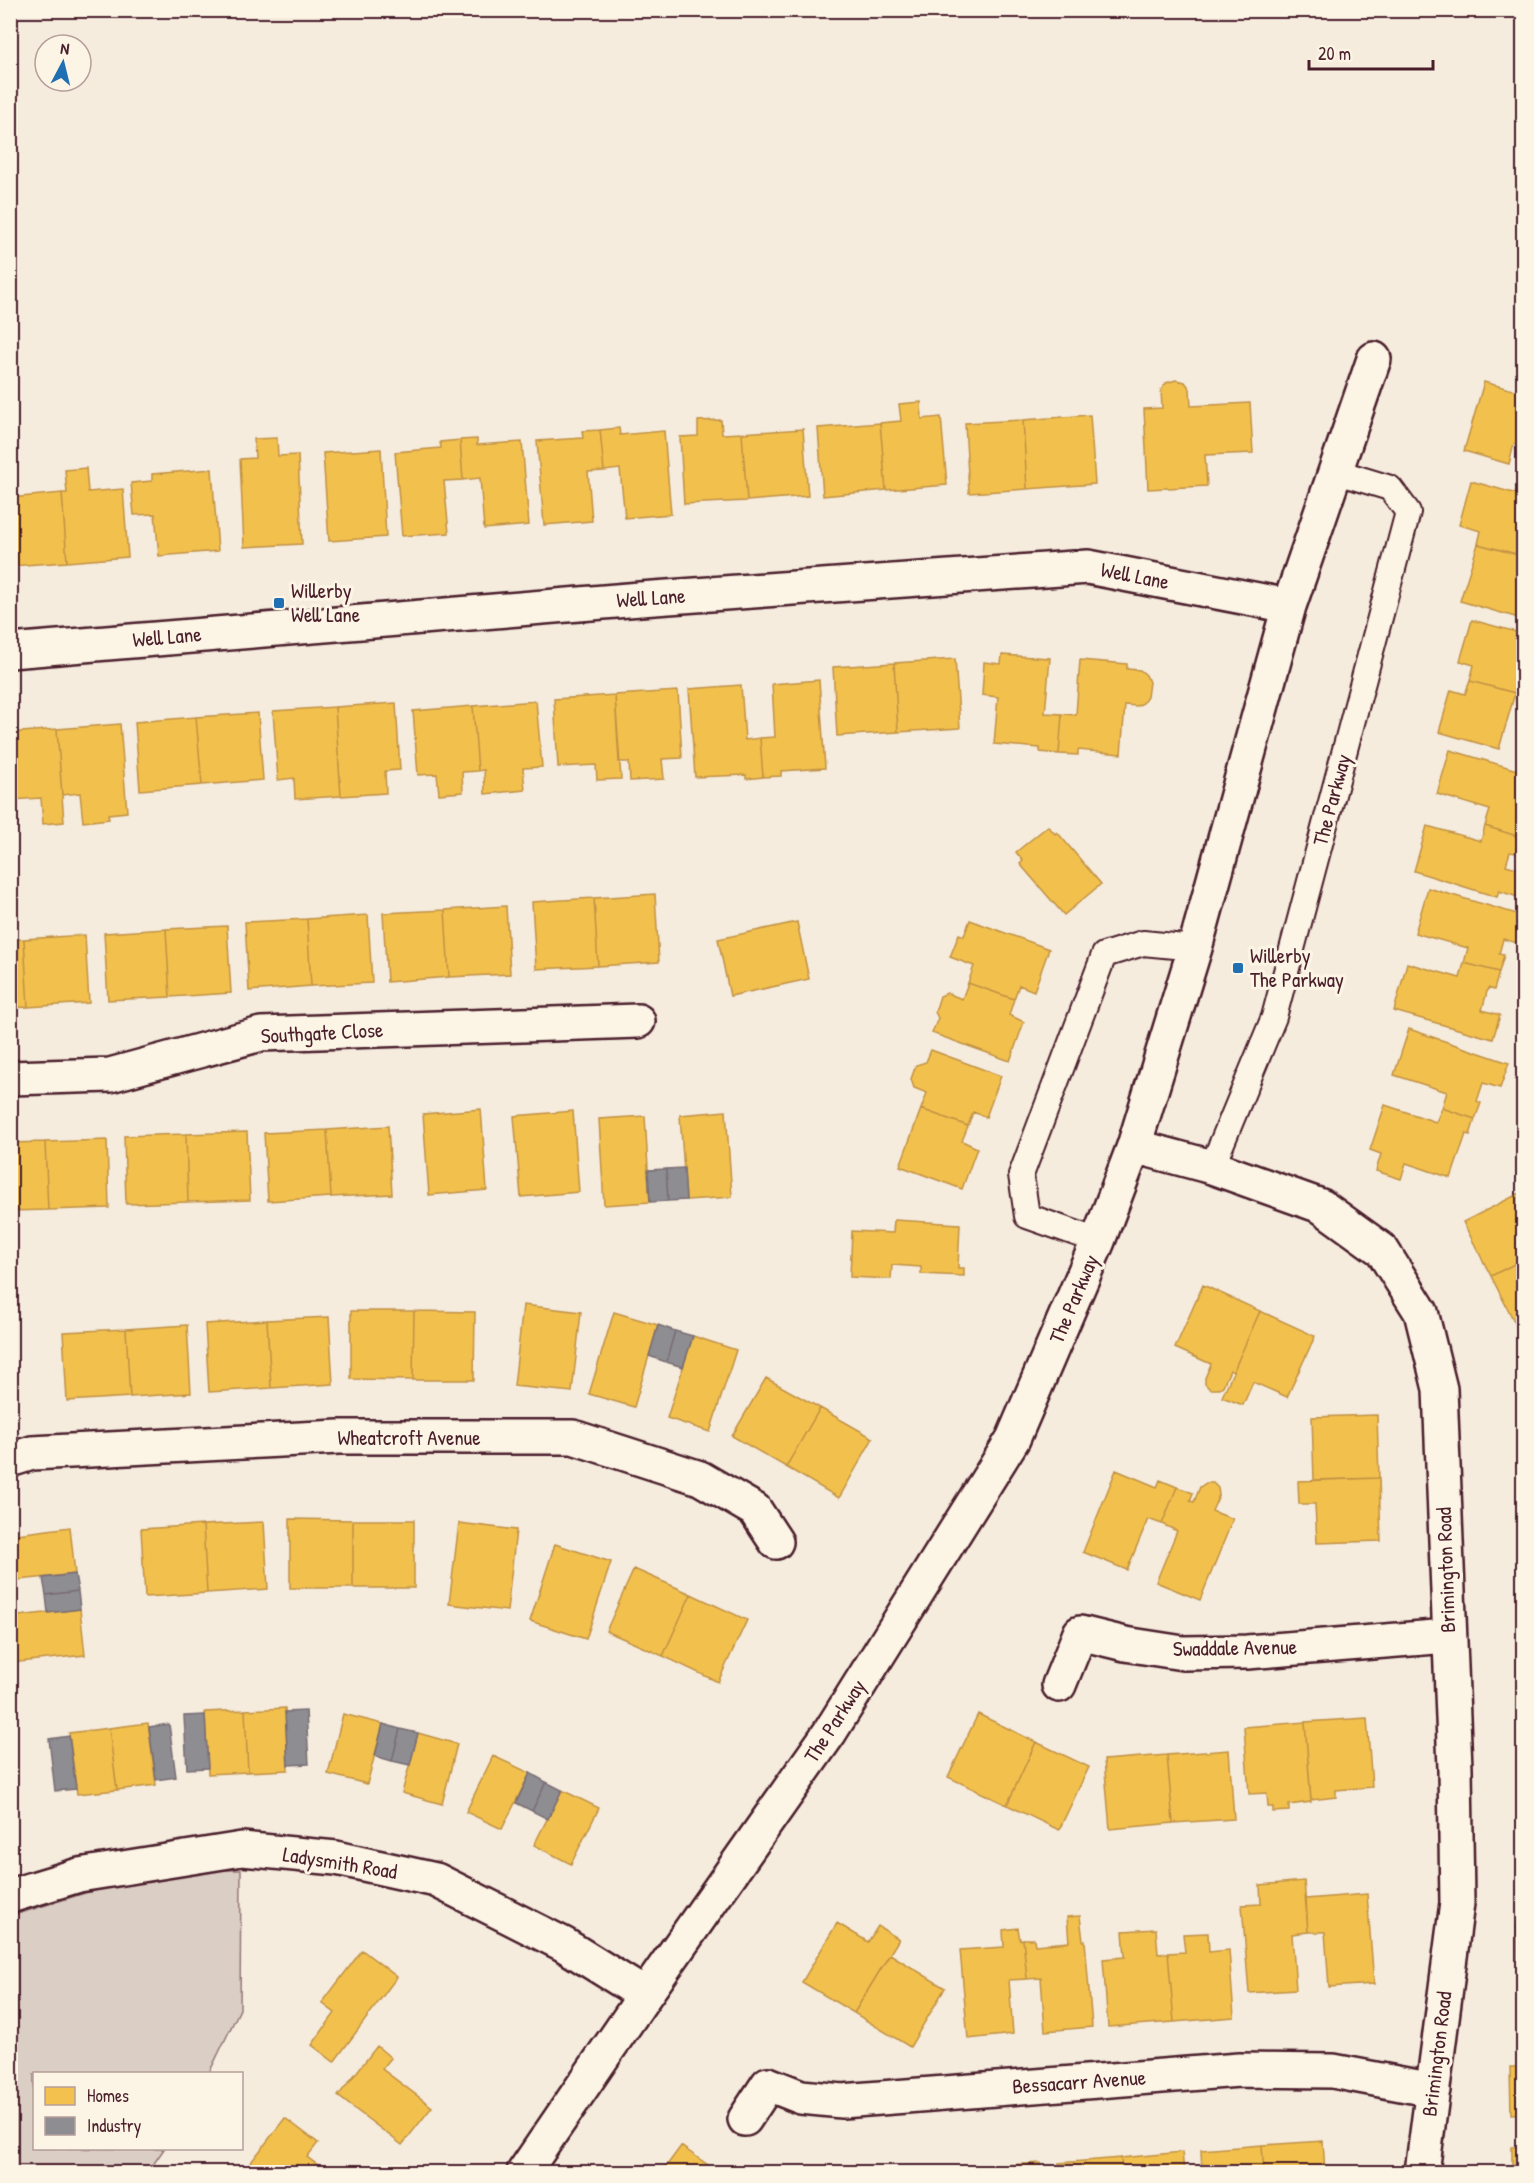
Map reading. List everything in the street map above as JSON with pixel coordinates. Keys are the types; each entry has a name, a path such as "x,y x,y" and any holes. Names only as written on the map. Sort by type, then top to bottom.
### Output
{"street":[{"name":"The Parkway","path":"524,2172 830,1732 1013,1439 1098,1241 1134,1146 1196,948 1290,606 1334,471 1374,359"},
{"name":"Well Lane","path":"10,651 628,600 1088,567 1290,606"},
{"name":"Southgate Close","path":"10,1078 110,1074 261,1035 638,1021"},
{"name":"Brimington Road","path":"1134,1146 1212,1167 1321,1206 1382,1250 1421,1312 1440,1389 1455,1768 1457,1903 1422,2172"},
{"name":"Wheatcroft Avenue","path":"10,1460 32,1453 339,1437 573,1437 700,1478 755,1509 776,1542"},
{"name":"Swaddale Avenue","path":"1059,1685 1080,1633 1125,1644 1183,1653 1247,1652 1448,1636"},
{"name":"Ladysmith Road","path":"10,1896 79,1875 242,1849 336,1858 436,1880 563,1944 645,1995"},
{"name":"Bessacarr Avenue","path":"745,2119 768,2084 801,2097 842,2101 1239,2070 1333,2072 1433,2090"}],"lane":[{"name":"The Parkway","path":"1212,1167 1274,1017 1408,512 1390,488 1334,471"},
{"name":"The Parkway","path":"1098,1241 1027,1216 1021,1174 1104,955 1143,943 1196,948"}],"shaded area":[{"path":"207,1870 241,1870 240,2009 209,2072 33,2072 33,2150 163,2150 148,2172 11,2172 11,1916 85,1893 147,1878"}],"building: Homes":[{"path":"1176,380 1185,382 1190,389 1191,406 1250,403 1253,453 1205,455 1207,486 1148,489 1144,409 1162,408 1161,390 1166,383"},
{"path":"1484,382 1524,393 1524,447 1514,444 1509,464 1464,451"},
{"path":"921,402 922,419 941,417 947,485 886,490 880,423 901,421 899,404"},
{"path":"1090,415 1095,484 1027,489 1023,420"},
{"path":"721,420 722,434 742,433 747,501 684,504 680,437 698,436 698,421"},
{"path":"1023,420 1027,489 969,493 965,423"},
{"path":"880,423 886,490 823,496 818,428"},
{"path":"619,428 620,435 664,431 671,514 625,518 620,469 604,471 600,430"},
{"path":"803,429 808,496 747,501 742,433"},
{"path":"600,430 604,471 588,472 592,521 544,525 537,441 583,438 582,431"},
{"path":"277,438 278,456 298,455 302,544 244,547 240,459 255,458 254,439"},
{"path":"477,439 477,445 522,442 529,525 484,529 480,478 463,480 460,440"},
{"path":"460,440 463,480 444,481 449,533 402,536 395,452 441,448 440,442"},
{"path":"381,449 386,537 329,541 323,453"},
{"path":"86,468 88,492 123,489 128,557 67,562 62,493 67,493 65,470"},
{"path":"212,469 218,551 159,556 155,514 134,515 131,483 152,481 152,474"},
{"path":"1471,481 1524,496 1524,556 1478,544 1481,531 1459,525"},
{"path":"62,493 67,562 10,566 10,498"},
{"path":"1478,544 1522,556 1518,572 1524,574 1522,619 1460,601"},
{"path":"1472,620 1524,634 1524,675 1520,674 1515,693 1470,681 1474,665 1460,661"},
{"path":"1002,655 1050,658 1045,713 1062,714 1059,754 1040,752 1040,748 994,744 998,697 982,695 984,662 1001,664"},
{"path":"955,659 960,728 898,732 894,663"},
{"path":"1080,660 1127,664 1127,669 1140,670 1146,675 1149,682 1147,697 1143,703 1137,706 1125,705 1121,754 1078,750 1078,755 1059,754 1062,714 1076,715"},
{"path":"894,663 898,732 837,736 833,667"},
{"path":"819,680 825,768 781,771 781,776 763,777 760,738 775,737 772,684"},
{"path":"1470,681 1515,693 1499,749 1439,732 1451,690 1465,694"},
{"path":"741,685 745,740 760,738 763,777 746,779 746,775 695,777 689,689"},
{"path":"678,691 682,758 662,759 664,779 630,781 629,762 619,762 615,695"},
{"path":"615,695 621,779 597,780 596,765 558,767 554,699"},
{"path":"536,701 542,767 523,768 525,790 485,794 484,770 478,771 473,706"},
{"path":"396,703 400,770 385,771 386,793 341,796 335,707"},
{"path":"473,706 478,771 462,772 463,792 439,794 437,774 418,775 413,711"},
{"path":"335,707 341,796 295,799 294,778 278,780 273,711"},
{"path":"258,713 263,780 202,785 196,717"},
{"path":"196,717 202,785 140,790 135,722"},
{"path":"120,724 127,812 108,814 109,819 83,822 80,793 62,795 57,729"},
{"path":"57,729 64,822 43,824 41,798 10,800 10,733"},
{"path":"1450,750 1524,772 1524,803 1519,818 1524,820 1524,825 1520,837 1485,826 1490,810 1437,794"},
{"path":"1048,826 1055,834 1057,832 1101,884 1064,915 1020,864 1023,861 1016,852"},
{"path":"1427,826 1481,841 1485,826 1520,837 1515,853 1510,852 1506,865 1524,870 1518,897 1499,891 1497,897 1414,871"},
{"path":"1428,888 1524,916 1524,945 1503,939 1499,954 1504,955 1499,972 1464,963 1468,948 1415,933"},
{"path":"655,894 659,962 598,966 594,898"},
{"path":"594,898 598,966 536,969 532,902"},
{"path":"506,906 510,974 449,977 445,910"},
{"path":"445,910 449,977 387,982 383,913"},
{"path":"368,915 372,983 311,986 307,919"},
{"path":"307,919 311,986 249,991 245,922"},
{"path":"970,920 1049,949 1034,991 1019,985 1014,999 968,983 974,966 950,957 959,934 964,936"},
{"path":"797,922 809,979 730,996 718,939"},
{"path":"227,926 231,993 170,997 166,929"},
{"path":"166,929 170,997 108,1000 104,933"},
{"path":"85,935 89,1003 28,1007 24,939"},
{"path":"24,939 28,1007 10,1008 10,940"},
{"path":"1407,963 1460,978 1464,963 1499,972 1494,990 1488,988 1482,1010 1500,1015 1493,1039 1394,1011"},
{"path":"968,983 1014,999 1009,1015 1024,1022 1010,1061 932,1033 938,1018 935,1012 940,996 947,993 962,999"},
{"path":"1409,1029 1509,1063 1500,1088 1483,1083 1477,1101 1481,1103 1475,1119 1442,1108 1447,1092 1394,1075"},
{"path":"931,1050 1001,1076 986,1117 973,1112 968,1126 921,1109 927,1093 914,1088 911,1079 916,1065 926,1062"},
{"path":"1385,1105 1436,1122 1442,1108 1475,1119 1470,1135 1466,1134 1451,1178 1406,1163 1401,1179 1376,1171 1381,1154 1370,1150"},
{"path":"481,1109 487,1190 429,1195 423,1114"},
{"path":"921,1109 968,1126 962,1141 977,1148 962,1189 900,1166"},
{"path":"573,1111 579,1192 521,1197 514,1116"},
{"path":"726,1111 732,1197 686,1200 680,1115"},
{"path":"645,1116 650,1202 604,1205 599,1119"},
{"path":"388,1126 392,1194 331,1197 327,1130"},
{"path":"327,1130 331,1197 268,1201 264,1133"},
{"path":"247,1132 250,1200 188,1202 186,1134"},
{"path":"186,1134 188,1202 126,1204 124,1136"},
{"path":"107,1140 109,1208 48,1210 45,1142"},
{"path":"45,1142 48,1210 10,1211 10,1143"},
{"path":"1524,1191 1524,1259 1491,1276 1463,1222"},
{"path":"894,1220 960,1224 958,1268 964,1268 964,1276 921,1274 921,1267 892,1265 891,1279 850,1277 852,1231 893,1233"},
{"path":"1524,1259 1524,1332 1520,1333 1491,1276"},
{"path":"1203,1285 1260,1311 1233,1372 1230,1370 1223,1386 1218,1389 1210,1389 1205,1384 1211,1364 1175,1348"},
{"path":"523,1305 581,1312 572,1392 514,1386"},
{"path":"351,1311 414,1311 413,1380 351,1379"},
{"path":"414,1311 475,1312 474,1380 413,1380"},
{"path":"1260,1311 1315,1336 1287,1397 1253,1382 1243,1405 1222,1397"},
{"path":"614,1312 658,1325 634,1407 589,1394"},
{"path":"329,1317 333,1384 271,1388 267,1320"},
{"path":"267,1320 271,1388 209,1392 205,1324"},
{"path":"187,1325 191,1393 130,1397 126,1329"},
{"path":"126,1329 130,1397 67,1401 63,1332"},
{"path":"693,1336 736,1350 710,1432 667,1418"},
{"path":"1518,1355 1524,1355 1524,1402 1519,1402"},
{"path":"766,1378 820,1408 786,1467 732,1436"},
{"path":"820,1408 873,1438 839,1498 786,1467"},
{"path":"1377,1415 1379,1478 1314,1480 1312,1417"},
{"path":"1520,1434 1524,1434 1524,1483 1521,1484"},
{"path":"1116,1470 1157,1487 1160,1480 1177,1487 1162,1524 1148,1519 1127,1570 1083,1552"},
{"path":"1379,1478 1381,1541 1317,1543 1315,1504 1299,1504 1298,1481"},
{"path":"1206,1483 1213,1483 1218,1488 1219,1495 1212,1511 1233,1519 1200,1600 1156,1582 1177,1531 1162,1524 1177,1487 1193,1493 1190,1501 1194,1502 1200,1487"},
{"path":"290,1519 353,1520 353,1588 290,1588"},
{"path":"353,1520 414,1520 414,1588 353,1588"},
{"path":"264,1522 268,1589 207,1593 203,1525"},
{"path":"459,1523 516,1530 507,1611 449,1604"},
{"path":"203,1525 207,1593 145,1597 141,1529"},
{"path":"70,1527 75,1574 10,1581 10,1535"},
{"path":"555,1544 611,1562 586,1639 530,1621"},
{"path":"634,1569 691,1594 663,1656 606,1631"},
{"path":"691,1594 747,1620 718,1682 663,1656"},
{"path":"80,1609 85,1655 10,1663 10,1617"},
{"path":"1517,1640 1524,1640 1524,1687 1518,1687"},
{"path":"285,1708 288,1770 248,1772 245,1710"},
{"path":"245,1710 248,1772 208,1774 205,1712"},
{"path":"343,1714 383,1724 367,1784 328,1774"},
{"path":"978,1714 1036,1742 1007,1805 948,1777"},
{"path":"1367,1718 1372,1787 1336,1790 1336,1797 1311,1800 1305,1722"},
{"path":"1519,1720 1524,1720 1524,1771 1521,1771"},
{"path":"1305,1722 1311,1802 1289,1805 1289,1811 1273,1812 1273,1807 1268,1807 1267,1793 1249,1794 1244,1727"},
{"path":"148,1723 156,1785 117,1790 109,1728"},
{"path":"109,1728 117,1790 77,1794 69,1733"},
{"path":"418,1733 457,1744 442,1804 402,1793"},
{"path":"1036,1742 1089,1767 1059,1830 1007,1805"},
{"path":"1229,1750 1234,1819 1173,1823 1167,1755"},
{"path":"1167,1755 1173,1823 1110,1829 1104,1760"},
{"path":"493,1756 530,1773 502,1829 466,1812"},
{"path":"1520,1781 1524,1781 1524,1827 1522,1827"},
{"path":"562,1790 599,1808 571,1864 534,1845"},
{"path":"1304,1881 1308,1932 1292,1934 1296,1990 1249,1993 1242,1905 1261,1904 1260,1885"},
{"path":"1367,1894 1374,1984 1329,1987 1325,1932 1308,1932 1306,1899"},
{"path":"1080,1916 1083,1941 1085,1941 1092,2027 1045,2031 1041,1978 1027,1979 1023,1939 1034,1939 1035,1945 1069,1942 1067,1917"},
{"path":"837,1923 868,1942 878,1926 899,1939 854,2013 802,1982"},
{"path":"1517,1925 1524,1925 1524,1971 1518,1971"},
{"path":"1018,1928 1020,1940 1023,1939 1027,1979 1009,1980 1013,2034 968,2039 960,1950 1004,1947 1003,1930"},
{"path":"1156,1929 1158,1954 1168,1953 1174,2022 1108,2027 1103,1959 1125,1957 1123,1931"},
{"path":"1208,1933 1209,1952 1229,1950 1234,2017 1174,2022 1168,1953 1185,1952 1183,1934"},
{"path":"362,1950 397,1977 334,2062 312,2045 335,2013 322,2003"},
{"path":"890,1954 945,1988 910,2047 854,2013"},
{"path":"1519,2004 1524,2004 1524,2052 1520,2052"},
{"path":"377,2046 391,2058 382,2069 432,2107 402,2145 338,2096"},
{"path":"1510,2067 1524,2067 1524,2113 1511,2114"},
{"path":"285,2118 318,2143 307,2157 327,2172 248,2172 245,2170"},
{"path":"1323,2141 1325,2172 1264,2172 1262,2145"},
{"path":"1262,2145 1264,2172 1202,2172 1201,2150"},
{"path":"681,2146 718,2172 662,2172"},
{"path":"1512,2147 1524,2147 1524,2172 1512,2172"},
{"path":"1182,2152 1184,2172 1122,2172 1121,2158"},
{"path":"1121,2158 1122,2172 1060,2172 1059,2163"},
{"path":"1041,2163 1042,2172 994,2172 994,2166"}],"building: Industry":[{"path":"684,1168 686,1200 668,1201 666,1169"},
{"path":"666,1169 668,1201 650,1202 648,1170"},
{"path":"658,1325 675,1331 666,1362 649,1356"},
{"path":"675,1331 693,1336 683,1367 666,1362"},
{"path":"75,1574 78,1591 46,1595 43,1578"},
{"path":"78,1591 80,1609 48,1613 46,1595"},
{"path":"306,1711 309,1764 288,1765 285,1712"},
{"path":"205,1715 208,1768 187,1769 184,1716"},
{"path":"169,1724 176,1777 156,1780 149,1727"},
{"path":"383,1724 400,1729 392,1761 375,1756"},
{"path":"400,1729 418,1733 410,1765 392,1761"},
{"path":"69,1736 76,1789 55,1791 49,1739"},
{"path":"530,1773 546,1782 532,1811 516,1803"},
{"path":"546,1782 562,1790 548,1819 532,1811"}],"place":[{"name":"Willerby Well Lane","path":"279,603"},
{"name":"Willerby The Parkway","path":"1238,968"}]}
